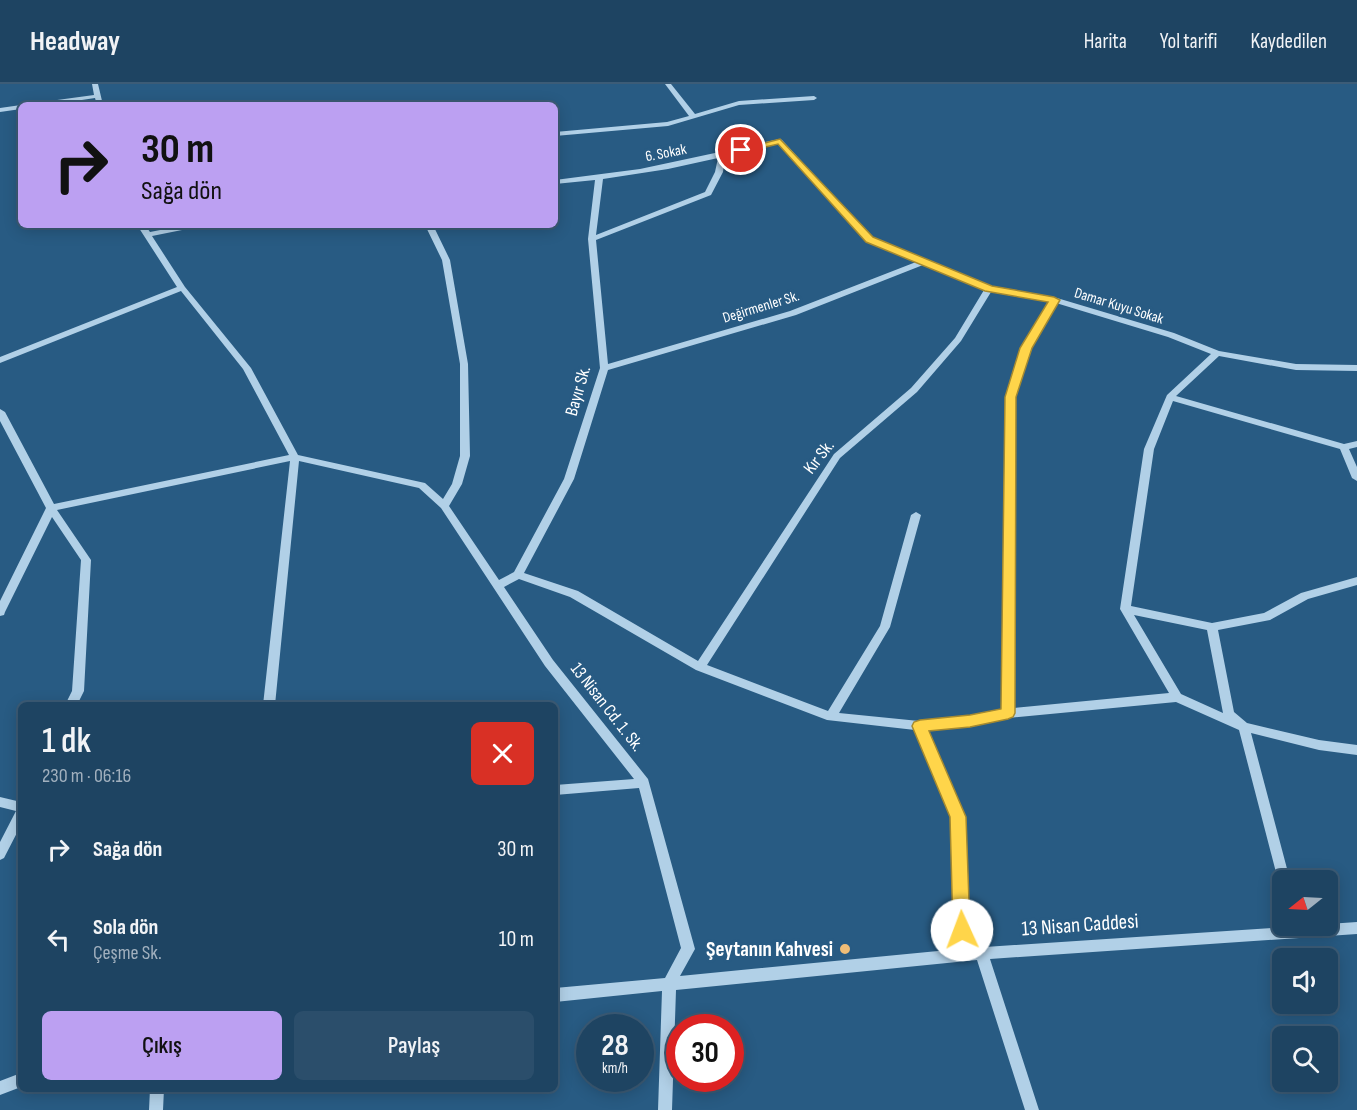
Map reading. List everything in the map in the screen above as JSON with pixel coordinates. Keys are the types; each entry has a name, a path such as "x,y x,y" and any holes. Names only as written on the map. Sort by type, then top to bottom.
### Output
{"street":[{"path":"96,84 99,102"},
{"path":"668,84 692,115"},
{"path":"56,102 98,96"},
{"path":"558,134 668,124 692,115 739,104 814,98"},
{"path":"0,110 18,107"},
{"name":"6. Sokak","path":"558,182 599,179 780,141"},
{"name":"Damar Kuyu Sokak","path":"780,141 869,240 989,289 1054,300 1171,335 1217,353 1296,367 1357,368"},
{"path":"592,239 708,193 719,172 722,155"},
{"name":"Bayır Sk.","path":"518,575 569,479 604,368 592,239 599,179"},
{"path":"143,228 182,288 247,368 295,457 269,702"},
{"path":"147,235 181,228"},
{"path":"430,228 446,260 464,364 465,456 458,484 444,506"},
{"name":"Değirmenler Sk.","path":"604,368 793,313 923,262"},
{"path":"0,360 182,288"},
{"name":"Kır Sk.","path":"700,667 837,456 914,390 958,339 989,289"},
{"path":"1008,713 1010,397 1026,348 1054,300"},
{"path":"1177,697 1125,609 1149,449 1170,397 1217,353"},
{"path":"1170,397 1344,447 1357,444"},
{"path":"0,412 51,508 86,560 78,691 72,702"},
{"path":"1344,447 1357,478"},
{"path":"51,508 295,457"},
{"name":"13 Nisan Cd. 1. Sk.","path":"295,457 422,485 444,506 549,663 644,783 688,949 669,983 665,1110"},
{"path":"0,612 51,508"},
{"path":"831,717 885,627 916,515"},
{"path":"498,585 518,575 574,594 700,667 831,717 920,726 970,721 1008,713 1177,697 1244,727 1319,745 1357,750"},
{"path":"1125,609 1212,627 1266,617 1305,596 1357,581"},
{"path":"1212,627 1229,714 1244,727 1281,870"},
{"path":"920,726 958,817 962,930 982,953 1032,1110"},
{"path":"558,790 644,783"},
{"path":"0,802 18,806"},
{"path":"0,854 18,819"},
{"name":"13 Nisan Caddesi","path":"1338,928 1357,928"},
{"name":"13 Nisan Caddesi","path":"558,995 982,953 1272,931"},
{"path":"0,1088 18,1081"},
{"path":"156,1110 157,1092"}],"place":[{"name":"Şeytanın Kahvesi","path":"845,949"}],"route":[{"path":"741,150 780,141 869,240 989,289 1054,300 1026,348 1010,397 1008,713 970,721 920,726 958,817 962,930"}]}
